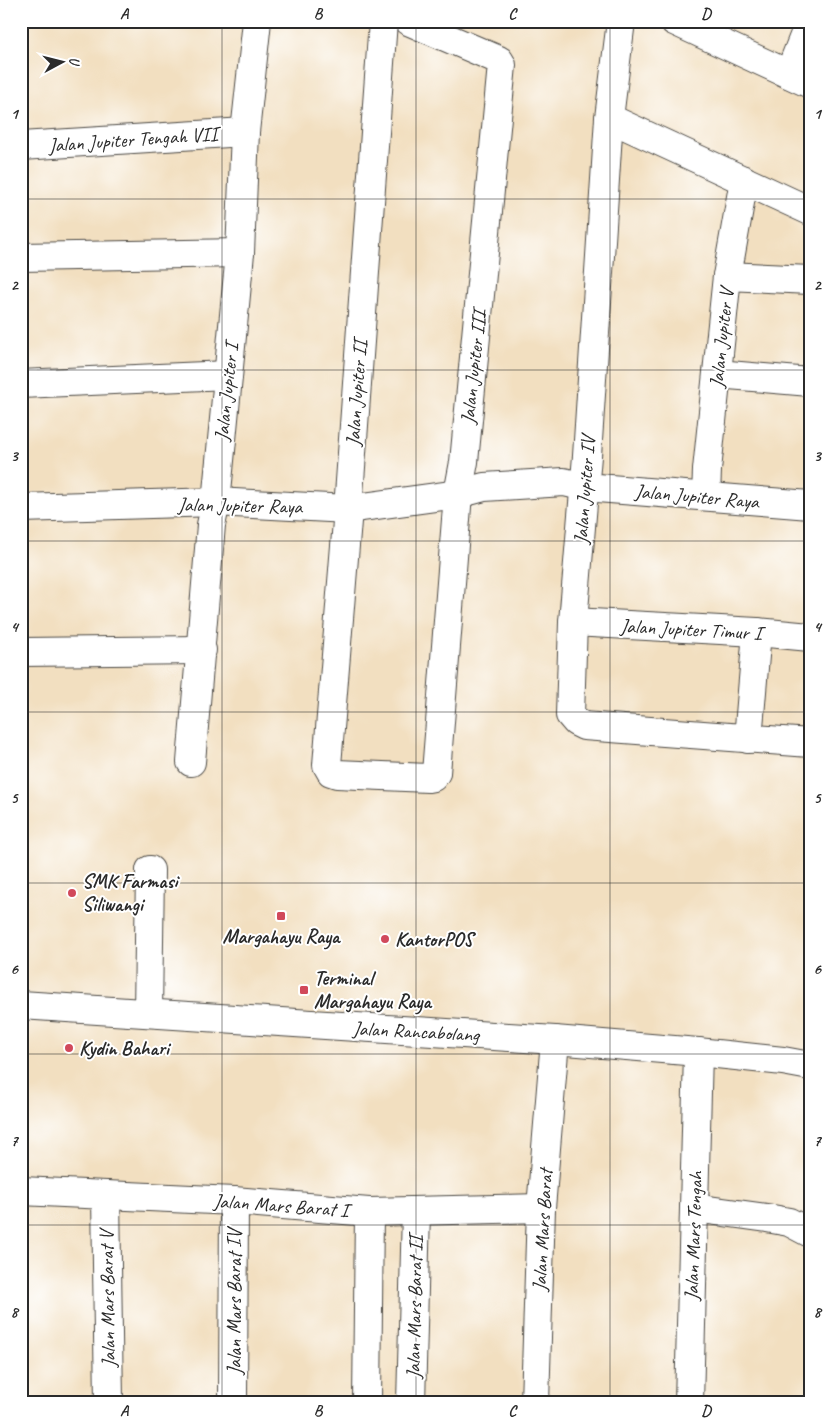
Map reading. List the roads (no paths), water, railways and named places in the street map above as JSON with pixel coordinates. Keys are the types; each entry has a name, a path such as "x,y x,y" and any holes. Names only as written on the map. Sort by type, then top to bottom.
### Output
{"street":[{"name":"Jalan Jupiter I","path":"192,762 211,525 216,502 240,253 245,132 257,21"},
{"name":"Jalan Jupiter II","path":"327,765 348,509 383,21"},
{"name":"Jalan Jupiter III","path":"327,765 332,772 337,774 428,778 433,777 436,773 458,494 464,462 502,65 499,60 408,21"},
{"name":"Jalan Jupiter IV","path":"621,21 609,118 585,487 573,622 570,715 576,722 584,726 810,743"},
{"path":"674,21 799,79 810,21"},
{"path":"609,118 810,211"},
{"name":"Jalan Jupiter Tengah VII","path":"21,146 245,132"},
{"name":"Jalan Jupiter V","path":"706,496 727,276 744,180"},
{"path":"21,257 240,253"},
{"path":"727,276 810,280"},
{"path":"21,384 228,374"},
{"path":"717,374 810,382"},
{"name":"Jalan Jupiter Raya","path":"21,508 216,502 348,509 458,494 485,500 563,496 585,487 810,505"},
{"name":"Jalan Jupiter Timur I","path":"573,622 757,632 810,637"},
{"path":"748,739 757,632"},
{"path":"21,652 202,650"},
{"path":"148,1013 150,870"},
{"name":"Jalan Rancabolang","path":"21,1005 299,1024 698,1061 783,1061 810,1066"},
{"name":"Jalan Mars Barat","path":"536,1403 541,1208 554,1049"},
{"name":"Jalan Mars Tengah","path":"688,1403 698,1061"},
{"name":"Jalan Mars Barat I","path":"21,1191 234,1201 369,1212 541,1208"},
{"name":"Jalan Mars Barat V","path":"106,1195 109,1403"},
{"name":"Jalan Mars Barat IV","path":"233,1403 234,1201"},
{"path":"694,1208 789,1222 810,1233"},
{"path":"367,1403 369,1212"},
{"name":"Jalan Mars Barat II","path":"412,1403 416,1212"}],"place":[{"name":"SMK Farmasi Siliwangi","path":"72,893"},
{"name":"Margahayu Raya","path":"281,916"},
{"name":"KantorPOS","path":"385,939"},
{"name":"Terminal Margahayu Raya","path":"304,990"},
{"name":"Kydin Bahari","path":"69,1048"}]}
